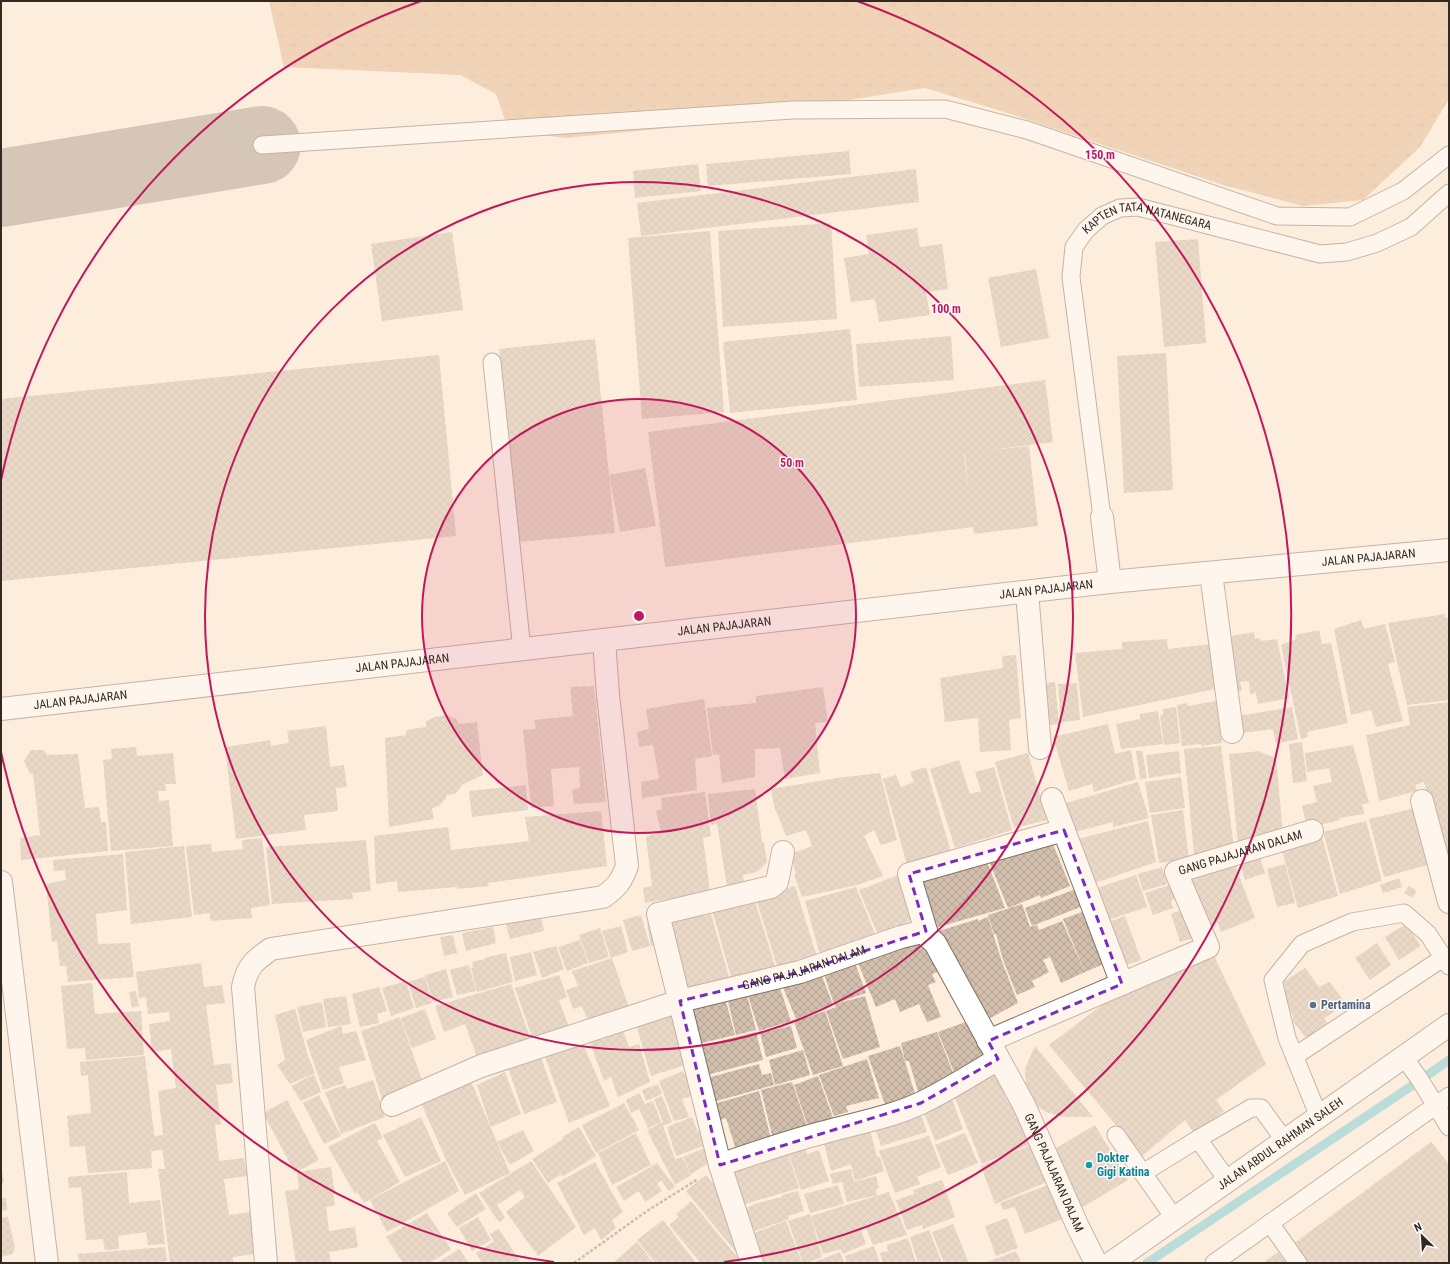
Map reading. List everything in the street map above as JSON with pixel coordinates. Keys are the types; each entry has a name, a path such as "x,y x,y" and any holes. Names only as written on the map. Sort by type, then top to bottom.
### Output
{"main road":[{"name":"KAPTEN TATA NATANEGARA","path":"1102,517 1110,582"},
{"name":"JALAN PAJAJARAN","path":"1,709 1110,582 1449,550"},
{"path":"1211,573 1232,732"},
{"path":"1027,592 1040,748"},
{"path":"266,1263 243,986 245,975 253,962 271,949 603,896 614,889 622,880 627,866 608,695 604,640"},
{"path":"1052,799 1122,984"},
{"path":"1422,801 1449,902"},
{"name":"GANG PAJAJARAN DALAM","path":"1064,830 909,874 928,937 935,943 1024,1105 1078,1227 1111,1262"},
{"name":"GANG PAJAJARAN DALAM","path":"993,1050 1122,984 1208,947 1176,872 1312,831"},
{"path":"752,1263 720,1165 658,914 771,887 777,882 783,852"},
{"path":"1,882 47,1263"},
{"name":"GANG PAJAJARAN DALAM","path":"392,1104 481,1066 680,1001 800,972 901,937 926,931"},
{"name":"JALAN ABDUL RAHMAN SALEH","path":"1111,1262 1449,1026"},
{"path":"720,1165 793,1140 882,1117 921,1103 957,1084 993,1050"}],"lane":[{"path":"262,145 793,110 944,108 1027,130 1277,216 1343,217 1350,217 1404,191 1449,155"},
{"name":"KAPTEN TATA NATANEGARA","path":"1102,517 1071,277 1074,248 1086,230 1102,216 1120,208 1138,207 1320,254 1347,252 1377,243 1411,227 1449,193"},
{"path":"492,362 522,650"},
{"path":"1295,1056 1446,962 1428,934 1404,913 1352,922 1302,944 1273,980 1287,1038 1319,1117"},
{"path":"1404,1057 1420,1080 1442,1101 1449,1127"},
{"path":"1214,1263 1442,1101"},
{"path":"1143,1173 1251,1108 1260,1108 1285,1141"},
{"path":"1116,1135 1175,1218"},
{"path":"1198,1139 1228,1181"},
{"path":"1270,1223 1298,1263"}],"path":[{"path":"574,1263 647,1211 720,1165"}],"highlighted area":[{"path":"1064,830 1122,984 988,1041 998,1059 921,1103 720,1165 680,1001 800,972 926,931 909,874"}],"green space":[{"path":"269,1 1449,1 1449,99 1420,147 1363,200 1303,206 1223,185 1014,115 925,88 679,127 565,138 509,131 496,94 460,75 284,67"}],"building":[{"path":"849,151 851,174 708,186 706,164"},
{"path":"698,164 701,191 635,198 633,171"},
{"path":"916,169 919,202 641,236 637,203"},
{"path":"831,223 837,319 723,327 718,231"},
{"path":"917,228 920,247 942,244 948,289 926,292 930,315 879,322 875,299 851,302 844,258 869,254 866,235"},
{"path":"710,231 724,412 642,419 628,238"},
{"path":"452,232 463,310 382,321 371,244"},
{"path":"1198,239 1206,343 1164,347 1155,242"},
{"path":"1036,269 1049,338 1001,347 988,278"},
{"path":"850,329 857,400 730,413 723,342"},
{"path":"951,336 954,380 859,387 856,344"},
{"path":"595,339 615,533 519,542 499,349"},
{"path":"1166,353 1173,490 1124,493 1117,356"},
{"path":"439,355 456,536 1,581 1,399"},
{"path":"1045,380 1053,442 981,451 1029,446 1038,526 974,534 973,527 665,567 648,432","holes":["965,453 969,494 964,454"]},
{"path":"645,468 656,526 620,532 609,475"},
{"path":"1445,614 1445,618 1449,617 1449,700 1407,705 1388,623"},
{"path":"1361,620 1364,629 1385,624 1395,662 1388,664 1403,721 1376,727 1371,710 1351,715 1334,629"},
{"path":"1319,630 1322,644 1331,643 1348,723 1307,732 1308,737 1301,739 1281,645 1296,639 1295,635"},
{"path":"1254,632 1255,639 1260,638 1261,641 1277,639 1289,698 1258,704 1256,693 1250,694 1249,681 1240,682 1242,691 1229,693 1228,644 1232,644 1231,636"},
{"path":"1167,639 1168,649 1211,644 1215,689 1083,717 1075,653 1122,649 1122,642"},
{"path":"1016,655 1021,718 1009,720 1011,750 980,752 978,718 945,722 940,678 1003,668 1002,656"},
{"path":"1055,682 1059,724 1041,726 1039,684"},
{"path":"1077,683 1080,720 1061,722 1058,684"},
{"path":"594,686 606,802 574,804 572,790 580,788 579,767 551,769 554,806 531,808 523,730 536,729 534,720 573,716 570,687"},
{"path":"823,687 828,722 815,723 820,773 785,779 780,748 755,749 755,777 722,783 719,754 713,755 707,708 756,703 756,696"},
{"path":"704,699 712,756 695,759 697,790 642,798 641,782 659,779 653,745 639,747 637,732 649,729 646,709"},
{"path":"1216,701 1222,743 1201,746 1201,744 1182,746 1177,705 1187,703 1188,706"},
{"path":"1449,702 1449,870 1446,865 1424,782 1415,785 1417,791 1379,801 1366,735 1410,725 1407,707"},
{"path":"1176,707 1180,743 1164,745 1160,715 1163,715 1163,709"},
{"path":"1292,707 1298,739 1276,744 1273,729 1241,733 1238,716"},
{"path":"1158,711 1163,744 1121,749 1116,724 1140,719 1140,714"},
{"path":"447,715 456,719 459,724 477,722 483,775 463,784 455,794 446,795 447,797 439,806 432,808 434,819 389,827 385,738 406,735 406,730 426,727 426,721 435,717"},
{"path":"1108,724 1115,754 1131,750 1136,779 1094,792 1092,784 1069,791 1053,737"},
{"path":"326,726 330,767 344,765 347,787 336,788 338,811 304,815 306,830 236,839 225,747 270,740 271,746 289,743 287,731"},
{"path":"1302,742 1307,781 1293,783 1289,744"},
{"path":"1353,745 1369,803 1362,804 1364,814 1339,818 1340,820 1307,828 1302,806 1317,802 1313,786 1332,782 1329,768 1307,772 1305,753"},
{"path":"1221,746 1234,848 1194,854 1184,749"},
{"path":"136,747 137,756 173,753 176,784 165,784 166,791 158,791 159,801 169,800 173,846 111,851 103,760 112,759 111,749"},
{"path":"31,750 44,750 47,755 78,754 85,808 99,807 101,822 106,822 108,851 21,860 20,838 40,835 33,774 30,774 24,761"},
{"path":"1142,750 1147,778 1140,779 1136,751"},
{"path":"1179,751 1181,773 1149,778 1146,755"},
{"path":"1261,751 1262,753 1276,758 1283,834 1238,844 1229,754"},
{"path":"1028,753 1047,820 1014,828 995,762"},
{"path":"959,760 970,794 981,791 975,772 994,767 1012,830 955,848 930,769"},
{"path":"926,767 951,852 907,865 883,779 896,775 901,787 914,782 910,772"},
{"path":"880,773 897,840 881,845 874,830 864,836 883,876 857,885 802,897 794,875 796,875 791,854 812,846 806,830 786,836 774,806 771,789 837,778"},
{"path":"1181,777 1185,808 1150,813 1145,782"},
{"path":"1138,782 1149,818 1113,827 1113,822 1071,833 1063,804"},
{"path":"526,785 528,810 472,817 469,791"},
{"path":"755,789 762,842 764,842 767,862 757,872 743,875 744,884 727,886 717,824 711,825 708,794"},
{"path":"705,792 711,836 703,838 710,891 645,903 643,888 652,886 646,837 661,831 656,811 662,809 661,798"},
{"path":"1419,807 1435,863 1384,877 1369,819"},
{"path":"1183,810 1189,859 1159,863 1151,815"},
{"path":"601,811 607,866 488,883 489,886 457,889 457,887 398,892 397,881 376,884 374,836 448,827 451,850 529,841 525,817"},
{"path":"1148,821 1156,862 1095,883 1074,840"},
{"path":"1366,821 1382,881 1340,894 1323,832"},
{"path":"1321,833 1338,896 1298,908 1280,843"},
{"path":"1049,834 1070,886 1041,898 1040,895 1008,908 989,861"},
{"path":"262,838 270,905 251,908 252,918 210,921 210,913 194,915 186,846 211,844 212,852 243,849 242,840"},
{"path":"366,840 371,891 352,893 353,899 272,904 266,847"},
{"path":"184,846 192,917 131,924 125,852"},
{"path":"1258,852 1265,873 1245,880 1238,858"},
{"path":"123,854 127,910 96,914 98,944 130,943 134,977 68,982 66,966 60,966 57,941 52,942 46,884 66,880 65,870 54,871 53,860"},
{"path":"1232,857 1255,918 1221,932 1218,923 1202,928 1184,873"},
{"path":"986,859 1005,908 931,929 913,878"},
{"path":"1285,864 1295,903 1277,907 1267,869"},
{"path":"1162,867 1167,884 1143,891 1138,874"},
{"path":"901,874 920,917 878,935 859,890"},
{"path":"1136,875 1147,907 1108,920 1097,888"},
{"path":"1399,878 1402,887 1383,893 1380,885"},
{"path":"1176,883 1181,897 1171,900 1173,908 1153,915 1145,893"},
{"path":"795,886 817,957 778,969 754,892 766,894"},
{"path":"1409,886 1417,891 1412,898 1404,893"},
{"path":"856,887 876,936 855,941 855,945 820,955 805,901"},
{"path":"1076,889 1083,906 1032,926 1025,908"},
{"path":"752,892 776,969 732,980 710,903"},
{"path":"702,904 705,916 711,914 730,981 687,992 660,919"},
{"path":"1022,904 1030,927 1037,925 1050,957 1043,960 1049,972 1032,981 1035,987 1017,995 1003,960 996,934 994,934 988,915"},
{"path":"1184,909 1193,938 1180,942 1171,914"},
{"path":"1085,911 1106,963 1085,972 1063,919"},
{"path":"641,915 650,946 632,951 623,920"},
{"path":"1125,916 1141,960 1120,967 1106,923"},
{"path":"541,917 544,931 510,939 506,924"},
{"path":"988,917 1001,959 1018,1003 985,1021 935,932"},
{"path":"659,920 664,944 651,946 647,923"},
{"path":"1062,921 1085,972 1061,983 1039,930"},
{"path":"1406,924 1421,946 1399,960 1385,937"},
{"path":"621,926 628,952 611,958 602,931"},
{"path":"493,927 496,943 466,951 462,933"},
{"path":"600,928 609,957 589,963 579,935"},
{"path":"453,935 457,953 444,956 440,937"},
{"path":"924,938 938,972 932,974 936,982 928,985 941,1017 927,1022 919,1004 900,1012 895,999 876,1007 858,963"},
{"path":"580,940 588,963 567,971 558,947"},
{"path":"1377,943 1391,965 1370,980 1355,958"},
{"path":"556,946 564,969 542,978 533,952"},
{"path":"531,952 537,975 515,981 510,957"},
{"path":"506,953 513,982 477,992 471,968 473,968 472,962"},
{"path":"1213,954 1266,1064 1216,1100 1224,1111 1194,1133 1185,1120 1142,1156 1049,1045 1139,977 1147,985 1180,960 1187,970"},
{"path":"612,958 630,1011 590,1027 582,1006 573,1009 566,990 578,986 572,971"},
{"path":"201,963 204,987 222,985 225,1003 206,1005 214,1065 231,1063 233,1083 216,1085 221,1124 215,1125 219,1161 244,1158 247,1176 224,1179 229,1215 250,1212 255,1254 233,1257 233,1263 170,1263 158,1169 165,1169 162,1150 156,1150 154,1136 163,1135 158,1091 176,1088 171,1049 152,1052 149,1024 170,1021 169,1012 148,1014 146,997 139,998 136,972"},
{"path":"855,963 866,993 834,1004 824,974"},
{"path":"469,965 476,991 457,995 450,970"},
{"path":"819,968 833,1005 796,1019 782,985"},
{"path":"1305,968 1319,987 1330,982 1345,1003 1324,1019 1328,1024 1306,1038 1293,1021 1293,1015 1280,993 1286,989 1282,983"},
{"path":"446,969 453,997 433,1002 425,975"},
{"path":"559,975 567,997 559,1000 570,1030 534,1043 515,988"},
{"path":"425,977 432,1003 416,1008 408,982"},
{"path":"777,979 791,1021 759,1031 746,989"},
{"path":"406,981 414,1008 391,1016 382,988"},
{"path":"92,983 95,1014 141,1011 144,1055 86,1060 85,1048 67,1049 61,986"},
{"path":"511,984 532,1043 498,1054 496,1049 477,1057 465,1024 444,1032 435,1006"},
{"path":"379,987 387,1011 377,1014 379,1023 360,1027 352,994"},
{"path":"136,991 139,1006 132,1008 129,992"},
{"path":"746,991 756,1030 736,1035 727,997"},
{"path":"346,996 351,1024 328,1027 323,999"},
{"path":"865,996 880,1047 843,1059 826,1011 836,1007 835,1004"},
{"path":"725,998 735,1035 698,1044 689,1013 694,1011 692,1003"},
{"path":"322,1002 326,1027 303,1032 297,1007"},
{"path":"295,1009 308,1056 315,1073 290,1084 277,1065 285,1060 275,1015"},
{"path":"425,1009 436,1039 412,1048 401,1018"},
{"path":"675,1011 691,1063 651,1076 636,1024"},
{"path":"825,1011 843,1066 813,1075 794,1022"},
{"path":"400,1017 424,1086 382,1099 361,1031"},
{"path":"974,1019 990,1058 954,1072 938,1032"},
{"path":"341,1026 343,1034 356,1031 366,1060 339,1067 344,1083 323,1090 306,1040"},
{"path":"791,1026 797,1048 766,1057 760,1033"},
{"path":"623,1031 629,1047 639,1044 650,1082 618,1097 611,1077 604,1081 590,1042 600,1037 601,1040"},
{"path":"756,1032 763,1060 707,1075 700,1046"},
{"path":"937,1032 954,1075 920,1098 909,1061 905,1061 901,1043"},
{"path":"582,1042 610,1106 569,1123 544,1054"},
{"path":"900,1046 918,1103 888,1113 868,1056"},
{"path":"1035,1046 1093,1117 1063,1117 1046,1112 1037,1106 1026,1083 1025,1073 1026,1066"},
{"path":"803,1050 810,1075 775,1085 769,1060"},
{"path":"540,1055 557,1102 524,1114 508,1068"},
{"path":"145,1056 156,1151 151,1151 152,1168 88,1173 85,1146 70,1147 67,1116 91,1113 88,1075 81,1076 80,1062"},
{"path":"867,1059 879,1098 846,1106 848,1112 834,1116 819,1075"},
{"path":"759,1064 762,1075 771,1073 774,1085 706,1104 700,1080"},
{"path":"999,1066 1011,1093 1005,1096 1010,1106 1016,1104 1033,1143 982,1164 952,1091"},
{"path":"683,1071 694,1095 682,1099 689,1117 674,1121 659,1081"},
{"path":"505,1072 521,1114 491,1127 477,1085"},
{"path":"314,1074 321,1092 301,1101 291,1086"},
{"path":"818,1076 835,1123 810,1132 794,1085"},
{"path":"373,1080 385,1117 341,1134 325,1092 345,1085 347,1089"},
{"path":"471,1081 510,1173 465,1195 447,1162 422,1105"},
{"path":"792,1082 809,1132 773,1139 761,1090"},
{"path":"658,1084 662,1094 646,1101 642,1090"},
{"path":"759,1091 771,1139 736,1150 726,1118 711,1123 707,1106"},
{"path":"949,1091 963,1129 935,1141 922,1107"},
{"path":"639,1093 645,1104 653,1101 661,1122 648,1128 639,1109 631,1113 626,1100"},
{"path":"319,1095 341,1136 324,1144 303,1103"},
{"path":"662,1096 672,1122 663,1126 675,1159 682,1157 691,1175 675,1185 647,1130 663,1122 654,1099"},
{"path":"287,1100 319,1160 295,1173 263,1113"},
{"path":"624,1103 639,1130 596,1153 582,1125"},
{"path":"919,1110 927,1132 881,1146 874,1125"},
{"path":"421,1117 441,1161 405,1177 383,1135"},
{"path":"692,1117 698,1132 704,1130 709,1144 676,1156 667,1127"},
{"path":"375,1123 383,1138 377,1141 400,1182 364,1203 357,1192 355,1194 328,1147"},
{"path":"868,1123 877,1157 880,1157 884,1171 855,1181 851,1164 831,1171 822,1136"},
{"name":"Dokter Gigi Katina","path":"1095,1125 1128,1180 1080,1209 1053,1150"},
{"path":"579,1127 596,1156 562,1177 561,1174 548,1183 532,1159 563,1139 562,1137"},
{"path":"523,1130 534,1151 510,1165 497,1142"},
{"path":"636,1133 651,1165 612,1185 598,1153"},
{"path":"965,1133 978,1163 948,1175 935,1145"},
{"path":"929,1136 941,1167 917,1177 920,1184 895,1193 879,1151"},
{"path":"1431,1142 1449,1164 1449,1200 1447,1203 1449,1206 1449,1263 1307,1263 1293,1244"},
{"path":"804,1144 807,1154 819,1150 829,1181 801,1190 787,1149"},
{"path":"1033,1144 1049,1181 995,1204 981,1166"},
{"path":"709,1146 711,1153 707,1164 691,1174 683,1157"},
{"path":"786,1148 799,1188 738,1206 728,1170"},
{"path":"445,1161 459,1191 387,1232 370,1200"},
{"path":"531,1161 576,1227 538,1256 506,1212 525,1197 520,1190 497,1205 505,1218 499,1222 479,1193"},
{"path":"595,1162 623,1212 612,1220 616,1228 601,1240 595,1228 584,1235 557,1183"},
{"path":"657,1163 675,1187 669,1191 661,1180 657,1184 662,1191 645,1202 639,1191 624,1201 616,1187"},
{"path":"1,1164 4,1183 1,1183"},
{"path":"331,1167 335,1205 326,1207 329,1231 355,1227 358,1247 329,1252 331,1263 296,1263 285,1191 299,1189 297,1172"},
{"path":"851,1169 854,1182 876,1176 879,1188 876,1189 877,1195 847,1202 842,1182 833,1184 830,1174"},
{"path":"127,1172 129,1203 160,1200 165,1244 148,1245 146,1232 118,1236 119,1249 105,1250 103,1239 86,1240 81,1187 69,1188 68,1177"},
{"path":"706,1175 731,1205 735,1219 727,1226 740,1241 740,1257 686,1191"},
{"path":"942,1180 955,1217 923,1229 922,1225 907,1230 896,1200 914,1194 913,1190"},
{"path":"1051,1184 1065,1218 1025,1234 1015,1207 1003,1210 1000,1203"},
{"path":"838,1185 844,1204 810,1213 804,1194"},
{"path":"798,1191 804,1211 788,1216 789,1219 746,1234 739,1211 758,1203"},
{"path":"889,1192 907,1235 873,1245 866,1228 861,1230 866,1244 843,1254 841,1249 823,1254 811,1216"},
{"path":"476,1193 486,1209 457,1227 447,1213"},
{"path":"1,1198 6,1198 7,1210 1,1211"},
{"path":"691,1201 738,1258 731,1263 701,1263 669,1225 679,1217 676,1214"},
{"path":"427,1213 451,1249 430,1263 403,1263 386,1237"},
{"path":"810,1214 822,1257 807,1263 803,1263 788,1221"},
{"path":"8,1217 15,1248 12,1254 1,1257 1,1218"},
{"path":"478,1217 491,1240 472,1251 459,1228"},
{"path":"1007,1218 1018,1248 996,1256 985,1226"},
{"path":"663,1220 696,1263 655,1263 637,1240"},
{"path":"786,1221 802,1263 757,1263 746,1236"},
{"path":"953,1224 969,1263 944,1263 932,1232"},
{"path":"499,1229 521,1263 482,1263 476,1253 494,1241 490,1234"},
{"path":"929,1230 942,1263 918,1263 910,1237"},
{"path":"908,1238 916,1263 883,1263 880,1253 888,1251 887,1245"},
{"path":"637,1242 653,1263 613,1263"},
{"path":"874,1246 880,1263 847,1263 845,1256"},
{"path":"165,1247 167,1261 151,1263 79,1263 78,1254"},
{"path":"459,1249 469,1263 437,1263"},
{"path":"1016,1251 1021,1263 985,1263"},
{"path":"840,1252 844,1263 812,1263"},
{"path":"1278,1252 1286,1263 1263,1263"}],"waterway":[{"path":"1422,1079 1449,1060"},
{"path":"1147,1263 1419,1081"}],"taxiway":[{"path":"1,188 262,145"}],"place":[{"name":"Pertamina","path":"1313,1005"},
{"name":"Dokter Gigi Katina","path":"1089,1165"}]}
